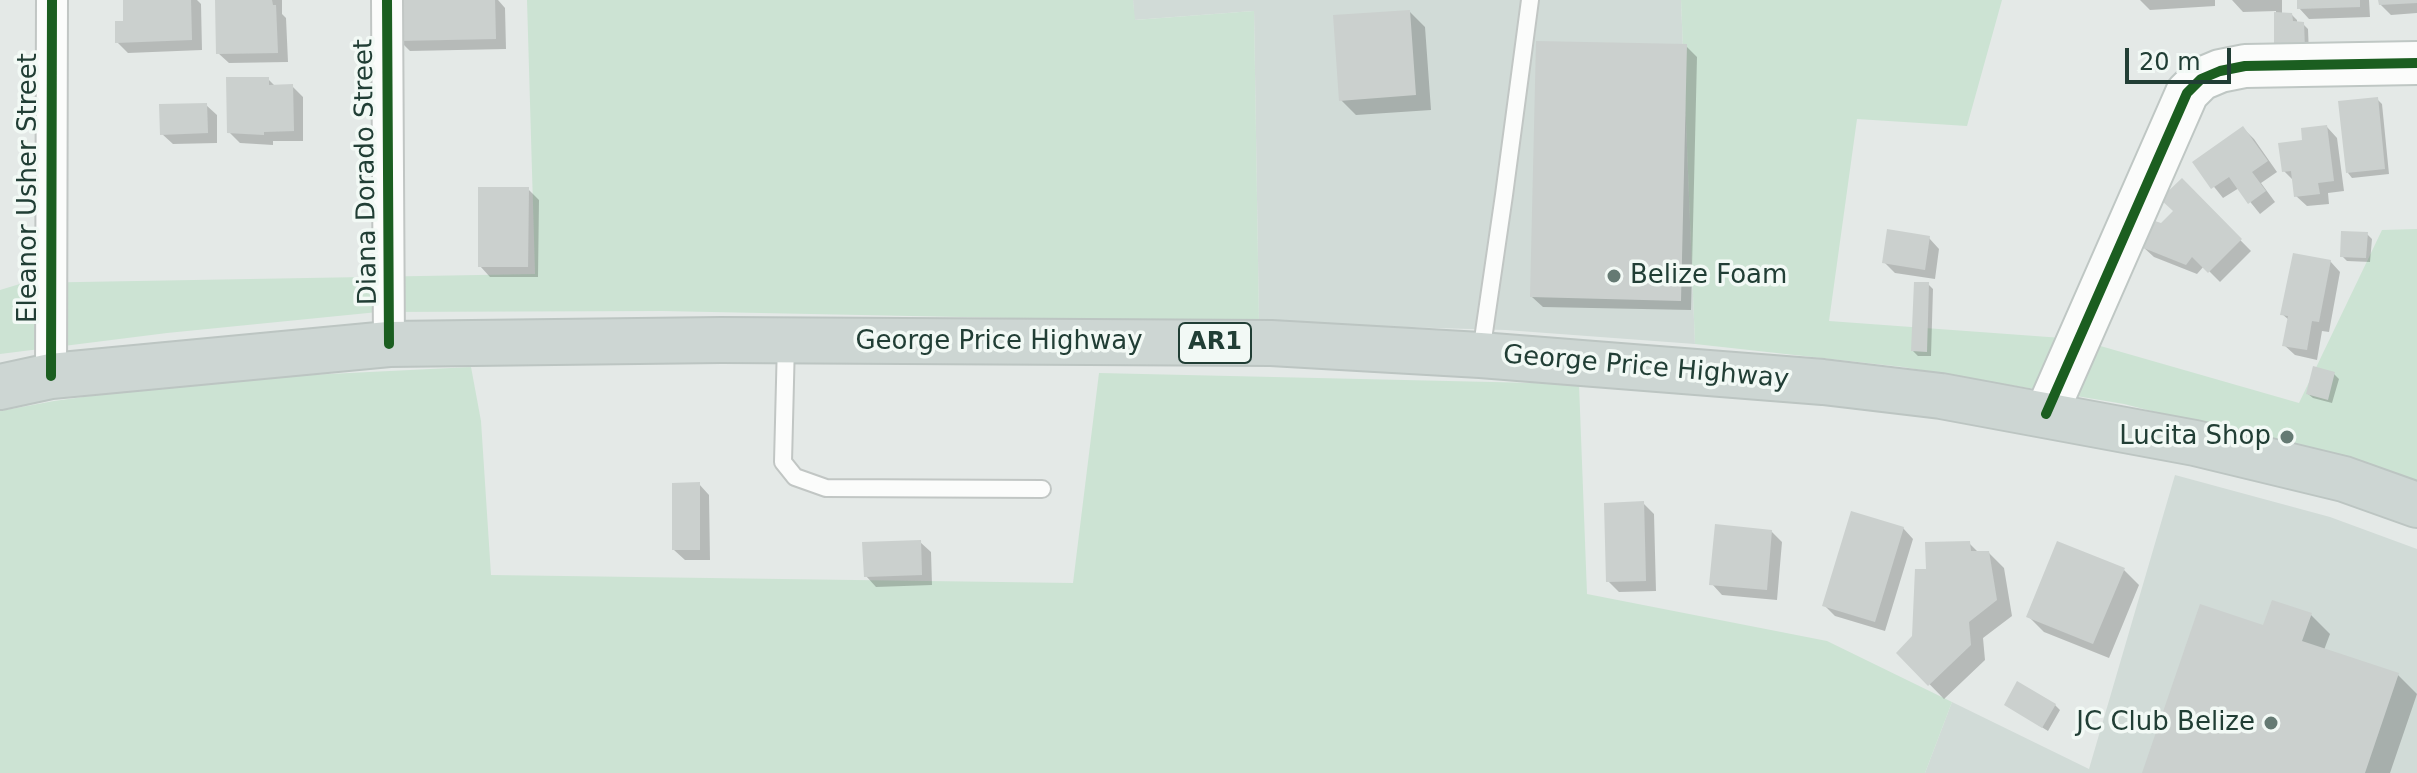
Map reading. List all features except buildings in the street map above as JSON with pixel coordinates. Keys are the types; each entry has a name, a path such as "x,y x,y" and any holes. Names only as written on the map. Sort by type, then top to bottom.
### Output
{"main road":[{"name":"George Price Highway","path":"0,387 51,376 389,344 786,341 1271,343 1480,355 1823,382 1941,396 2195,443 2344,479 2417,505"}],"street":[{"name":"Eleanor Usher Street","path":"51,376 52,0"},
{"name":"Diana Dorado Street","path":"387,0 389,344"},
{"path":"2046,414 2187,93 2201,79 2245,66 2417,63"}],"lane":[{"path":"1480,355 1530,0"},
{"path":"786,341 783,462 795,477 826,488 1042,489"}],"shaded area":[{"path":"1133,0 1681,0 1695,344 1506,330 1259,323 1254,11 1134,20"},
{"path":"2175,475 2330,517 2417,549 2417,773 1925,773 1952,702 2089,769"}],"green space":[{"path":"527,0 1133,0 1135,20 1254,11 1259,323 662,311 378,312 167,333 0,354 0,290 23,283 535,274"},
{"path":"1681,0 2002,0 1967,126 1857,119 1829,321 2076,339 2299,403 2382,230 2417,229 2417,487 2290,446 2124,404 1903,367 1695,344"},
{"path":"471,367 481,421 491,575 1073,583 1099,373 1579,384 1587,594 1827,641 1952,702 1925,773 0,773 0,411 207,380"}],"cycle path":[{"path":"51,376 52,0"},
{"path":"387,0 389,344"},
{"path":"2046,414 2187,93 2201,79 2245,66 2417,63"}],"place":[{"name":"Belize Foam","path":"1614,276"},
{"name":"Lucita Shop","path":"2287,437"},
{"name":"JC Club Belize","path":"2271,723"}]}
